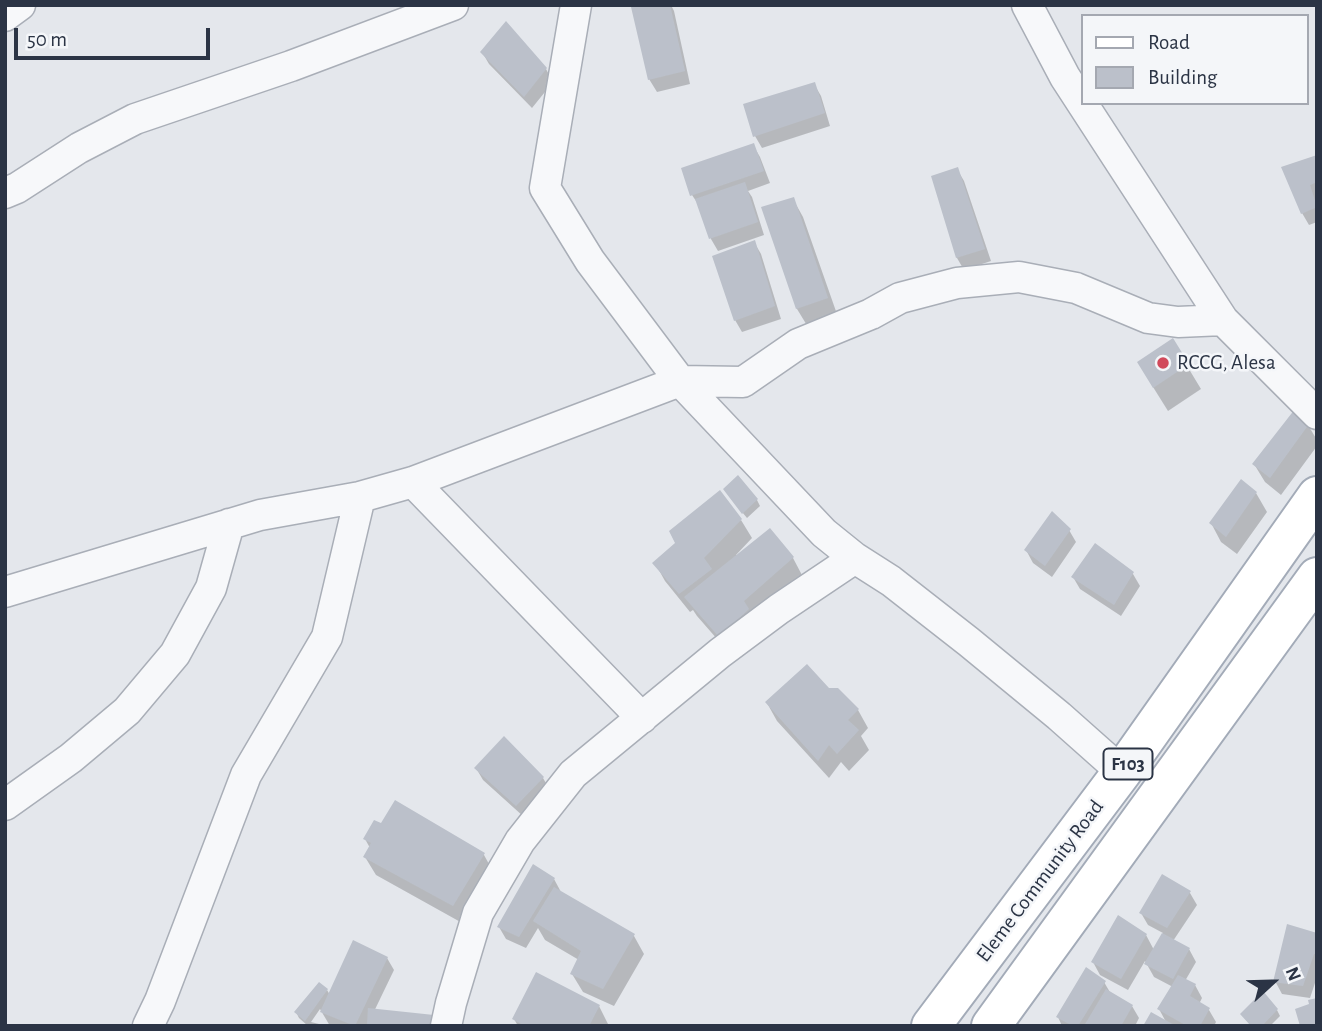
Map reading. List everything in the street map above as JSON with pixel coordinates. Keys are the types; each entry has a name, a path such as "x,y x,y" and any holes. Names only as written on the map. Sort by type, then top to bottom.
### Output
{"main road":[{"name":"Eleme Community Road","path":"931,1026 1122,772 1317,496"},
{"name":"Eleme Community Road","path":"991,1026 1317,577"}],"street":[{"path":"5,16 20,5"},
{"path":"5,193 79,148 135,119 291,66 453,5"},
{"path":"576,5 545,188 590,261 680,381 824,533 969,642 1122,772"},
{"path":"1027,5 1080,100"},
{"path":"1083,105 1223,320 1317,414"},
{"path":"5,592 260,515 360,496 413,482 680,381 743,382 798,344 871,314 900,298 957,284 1019,277 1076,288 1148,318 1178,322 1223,320"},
{"path":"413,482 642,718"},
{"path":"148,1026 246,775 327,638 360,496"},
{"path":"5,805 71,758 128,711 174,654 211,588 229,524"},
{"path":"446,1026 478,913 520,841 573,774 720,653 855,558"}],"building":[{"path":"670,5 685,71 648,80 631,7"},
{"path":"506,21 547,68 524,97 480,52"},
{"path":"815,82 825,113 753,137 743,104"},
{"path":"754,143 764,171 690,196 681,168"},
{"path":"1317,155 1317,182 1310,185 1317,207 1301,214 1281,167"},
{"path":"958,167 985,249 956,258 931,176"},
{"path":"745,182 758,222 709,239 695,199"},
{"path":"794,197 828,298 796,309 761,207"},
{"path":"755,240 775,306 734,321 712,256"},
{"name":"RCCG, Alesa","path":"1173,338 1189,364 1153,388 1137,362"},
{"path":"1295,409 1309,424 1270,478 1252,464"},
{"path":"738,475 758,499 742,514 723,489"},
{"path":"1241,479 1257,492 1226,537 1209,523"},
{"path":"720,490 742,519 704,558 712,569 679,594 652,563 675,543 669,531"},
{"path":"1052,511 1071,529 1045,566 1024,550"},
{"path":"770,528 794,557 744,601 749,609 736,621 737,625 732,630 729,627 719,637 684,597"},
{"path":"1095,543 1134,572 1114,605 1071,577"},
{"path":"807,664 829,688 838,688 859,709 848,720 859,730 837,754 829,745 818,761 765,702"},
{"path":"504,736 544,777 516,806 474,768"},
{"path":"395,800 485,853 453,906 363,857 371,843 363,839 374,820 381,823"},
{"path":"533,864 555,878 519,937 497,927"},
{"path":"1162,874 1191,891 1167,928 1139,913"},
{"path":"554,887 635,934 603,989 570,974 581,951 533,921"},
{"path":"1118,915 1147,934 1121,979 1091,962"},
{"path":"1287,924 1317,933 1317,954 1314,954 1303,986 1273,982"},
{"path":"1162,933 1190,948 1173,979 1144,964"},
{"path":"353,940 388,957 355,1026 320,1012"},
{"path":"1086,967 1106,981 1078,1026 1073,1026 1056,1017"},
{"path":"536,972 600,1005 589,1026 525,1026 512,1019"},
{"path":"1178,975 1196,984 1190,996 1210,1008 1200,1026 1187,1026 1157,1009"},
{"path":"319,982 328,989 305,1021 294,1012"},
{"path":"1106,989 1133,1005 1121,1026 1084,1026"},
{"path":"1263,991 1278,1009 1262,1026 1251,1026 1240,1014"},
{"path":"1317,998 1317,1026 1300,1026 1295,1009 1309,1004 1308,1000"},
{"path":"368,1008 434,1015 432,1026 367,1026"},
{"path":"1151,1012 1176,1026 1143,1026"}],"place":[{"name":"RCCG, Alesa","path":"1163,363"}]}
